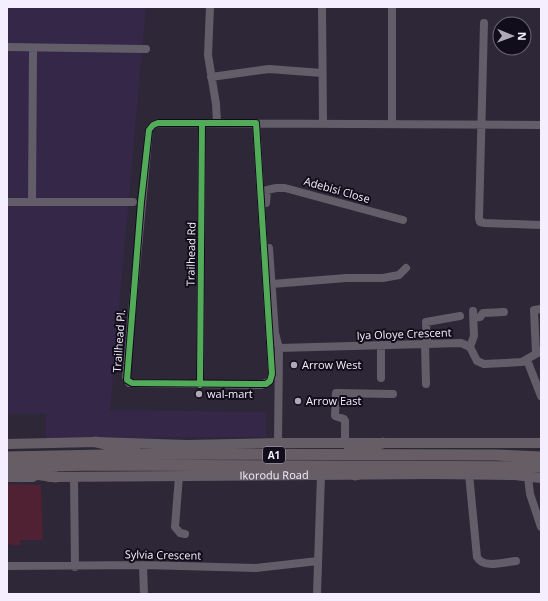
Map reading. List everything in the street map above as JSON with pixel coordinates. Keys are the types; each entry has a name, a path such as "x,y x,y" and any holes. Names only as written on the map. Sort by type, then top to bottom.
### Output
{"highway":[{"path":"96,442 153,454"},
{"path":"332,455 383,443"},
{"name":"Ikorodu Road","path":"7,457 153,454 516,455 541,457"},
{"name":"Ikorodu Road","path":"7,468 93,465 201,467 391,465 541,467"},
{"path":"355,475 391,465"},
{"path":"7,468 56,477"}],"main road":[{"path":"7,444 96,442 188,445 278,443 541,443"},
{"name":"Ikorodu Road","path":"7,477 74,478 469,474 541,478"}],"street":[{"path":"210,7 208,55 216,104 217,123"},
{"path":"322,7 323,123"},
{"path":"392,7 392,123"},
{"path":"484,22 480,125 480,222 541,225"},
{"path":"7,47 146,49"},
{"path":"32,202 33,48"},
{"path":"211,77 269,69 322,73"},
{"name":"Trailhead Pl.","path":"158,123 202,123 256,124 272,374 270,381 261,385 129,383 126,377 149,130 153,125 158,123"},
{"name":"Trailhead Rd","path":"200,385 202,123"},
{"path":"256,124 392,123 541,125"},
{"name":"Adebisi Close","path":"272,284 265,193 267,190 276,188 297,190 403,220"},
{"path":"7,202 133,202"},
{"path":"278,443 279,348 275,334 272,284 340,278 383,278 398,275 406,268"},
{"path":"504,312 483,313 480,317 474,314 474,336 470,347 477,361 480,363 516,362 527,360 538,352 534,310 541,309"},
{"path":"426,384 426,322 460,316"},
{"name":"Iya Oloye Crescent","path":"279,348 462,343 470,347"},
{"path":"381,345 381,378"},
{"path":"527,360 541,396"},
{"path":"345,443 345,421 344,419 335,416 335,394 342,392 393,394"},
{"path":"469,474 477,557 479,561 485,564 516,561"},
{"path":"318,594 321,475"},
{"path":"178,476 175,527 180,533 185,534"},
{"path":"528,477 530,494 541,527"},
{"path":"74,478 75,567"},
{"name":"Sylvia Crescent","path":"7,566 75,567 143,565 256,568 318,560"},
{"path":"143,565 144,594"}],"shaded area":[{"path":"7,7 146,7 110,410 266,412 266,437 46,439 46,414 7,414"},
{"path":"7,484 41,485 43,540 20,540 20,546 7,544"}],"cycle path":[{"path":"158,123 256,123 272,374 270,381 266,384 132,383 127,380 141,202 149,130 153,125 158,123"},
{"path":"200,385 202,123"}],"place":[{"name":"Arrow West","path":"294,365"},
{"name":"wal-mart","path":"199,394"},
{"name":"Arrow East","path":"298,401"}]}
